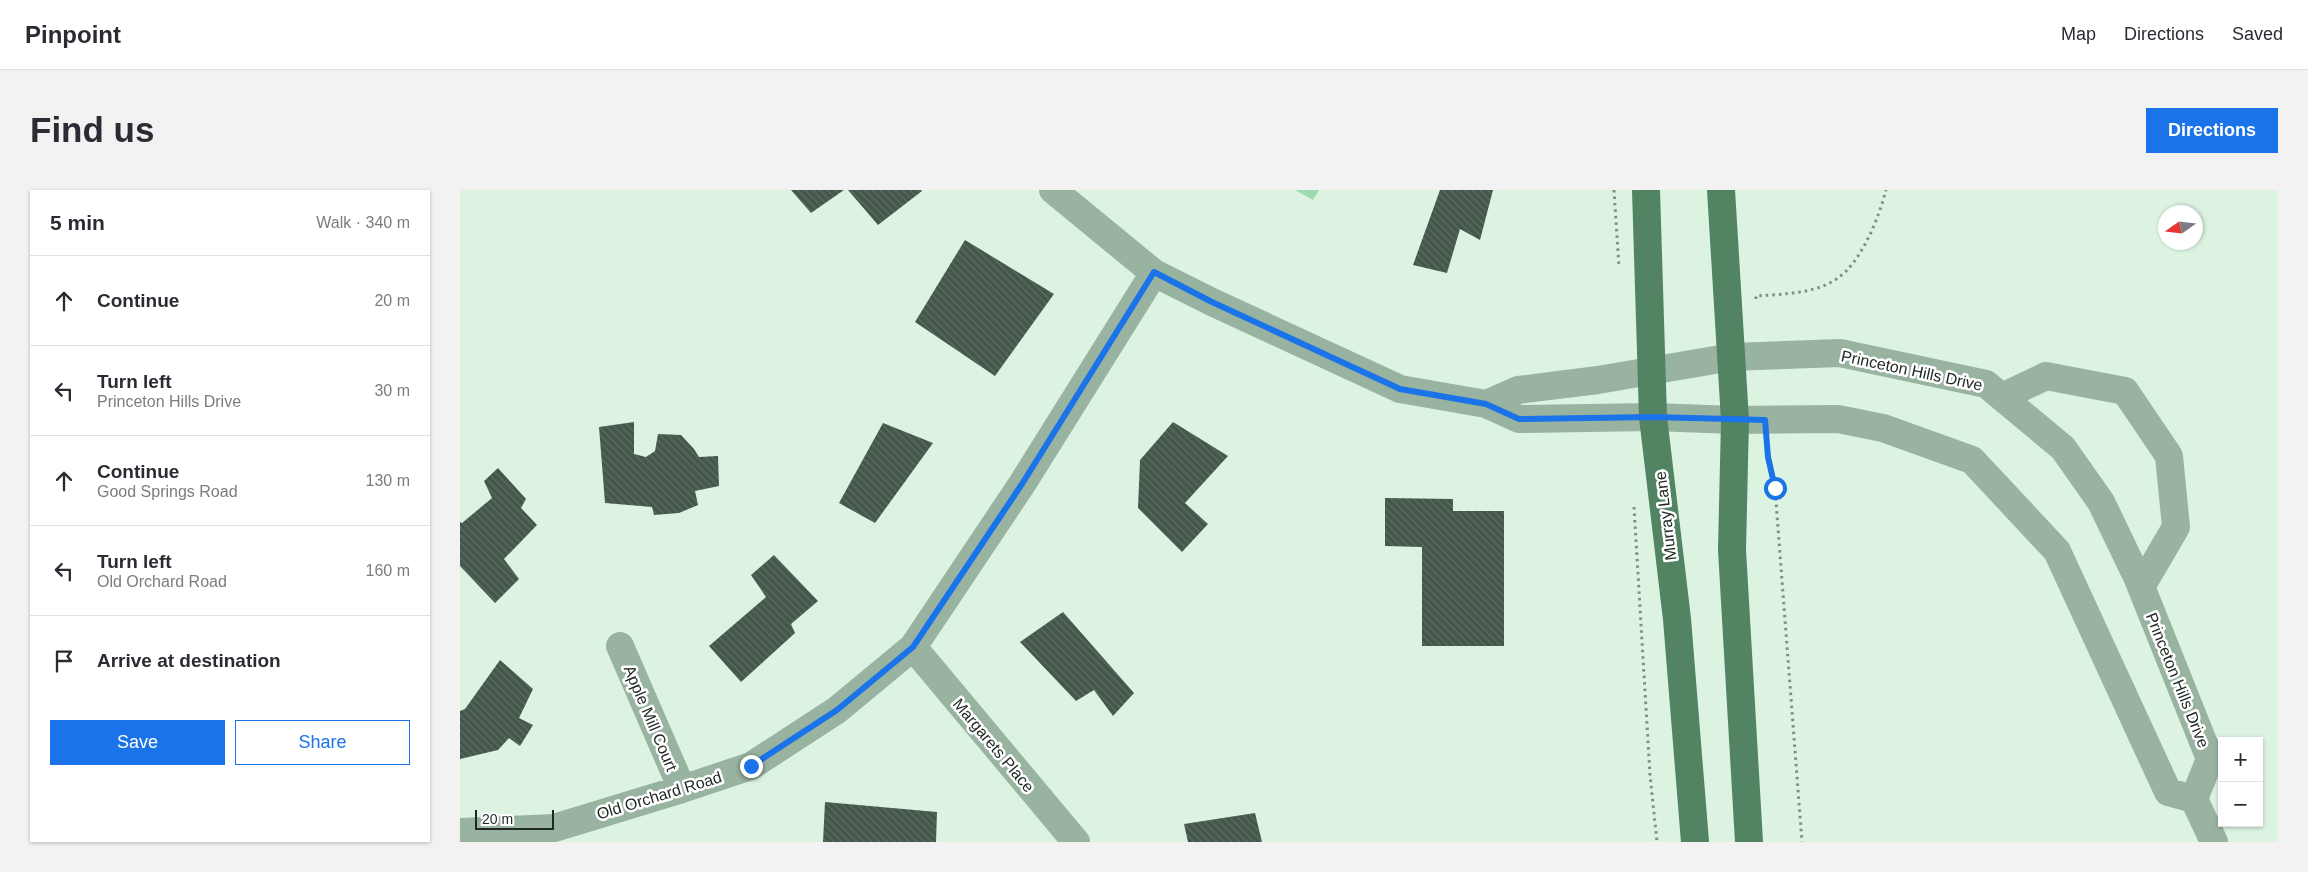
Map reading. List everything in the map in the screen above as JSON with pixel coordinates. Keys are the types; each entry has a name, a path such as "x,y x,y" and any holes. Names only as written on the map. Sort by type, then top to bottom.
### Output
{"main road":[{"name":"Murray Lane","path":"1646,190 1653,417 1677,618 1695,842"},
{"path":"1722,190 1735,420 1732,550 1749,842"}],"street":[{"path":"1053,190 1154,272 1212,302 1400,389 1486,404 1519,419 1653,417 1735,420 1838,419 1874,426 1972,460 2057,551 2168,792 2194,799 2207,838"},
{"name":"Old Orchard Road","path":"460,832 554,828 682,789 751,766 837,710 913,647 1022,484 1154,272"},
{"name":"Princeton Hills Drive","path":"1486,404 1518,390 1598,380 1652,369 1732,357 1840,353 1986,384 2063,448 2101,502 2141,587 2210,759 2194,799"},
{"path":"2002,397 2046,376 2125,391 2169,456 2176,527 2141,587"},
{"name":"Apple Mill Court","path":"620,646 682,789"},
{"name":"Margarets Place","path":"913,647 1076,842"}],"path":[{"path":"1614,190 1619,269"},
{"path":"1756,305 1756,296 1809,290 1839,278 1859,254 1880,210 1886,190"},
{"path":"1765,420 1768,457 1775,488 1802,842"},
{"path":"1634,497 1650,775 1657,842"}],"green space":[{"path":"1295,190 1319,190 1313,200"}],"building":[{"path":"791,190 844,190 811,213"},
{"path":"848,190 921,190 922,191 878,225"},
{"path":"1440,190 1493,190 1480,240 1460,229 1447,273 1413,265"},
{"path":"965,240 1054,294 995,376 915,322"},
{"path":"634,422 634,454 646,457 655,451 658,434 681,435 699,457 718,456 719,486 695,491 698,505 679,513 654,515 652,507 605,503 599,427"},
{"path":"1173,422 1228,456 1185,503 1208,524 1182,552 1138,508 1140,460"},
{"path":"883,423 933,443 875,523 839,503"},
{"path":"498,468 526,499 521,508 537,525 504,559 519,579 495,603 460,566 460,522 462,523 492,498 484,481"},
{"path":"1385,498 1453,499 1453,511 1504,511 1504,646 1422,646 1422,547 1385,546"},
{"path":"774,555 818,601 791,624 795,633 741,682 709,646 766,597 751,575"},
{"path":"1063,612 1134,693 1113,716 1094,690 1076,701 1020,642"},
{"path":"500,660 533,689 519,718 533,725 520,746 509,738 498,750 460,759 460,711 465,709"},
{"path":"825,802 937,812 936,842 823,842"},
{"path":"1255,813 1262,842 1188,842 1184,824"}],"route":[{"path":"751,766 837,710 913,647 1022,484 1154,272 1212,302 1400,389 1486,404 1519,419 1653,417 1765,420 1768,457 1775,488"}]}
